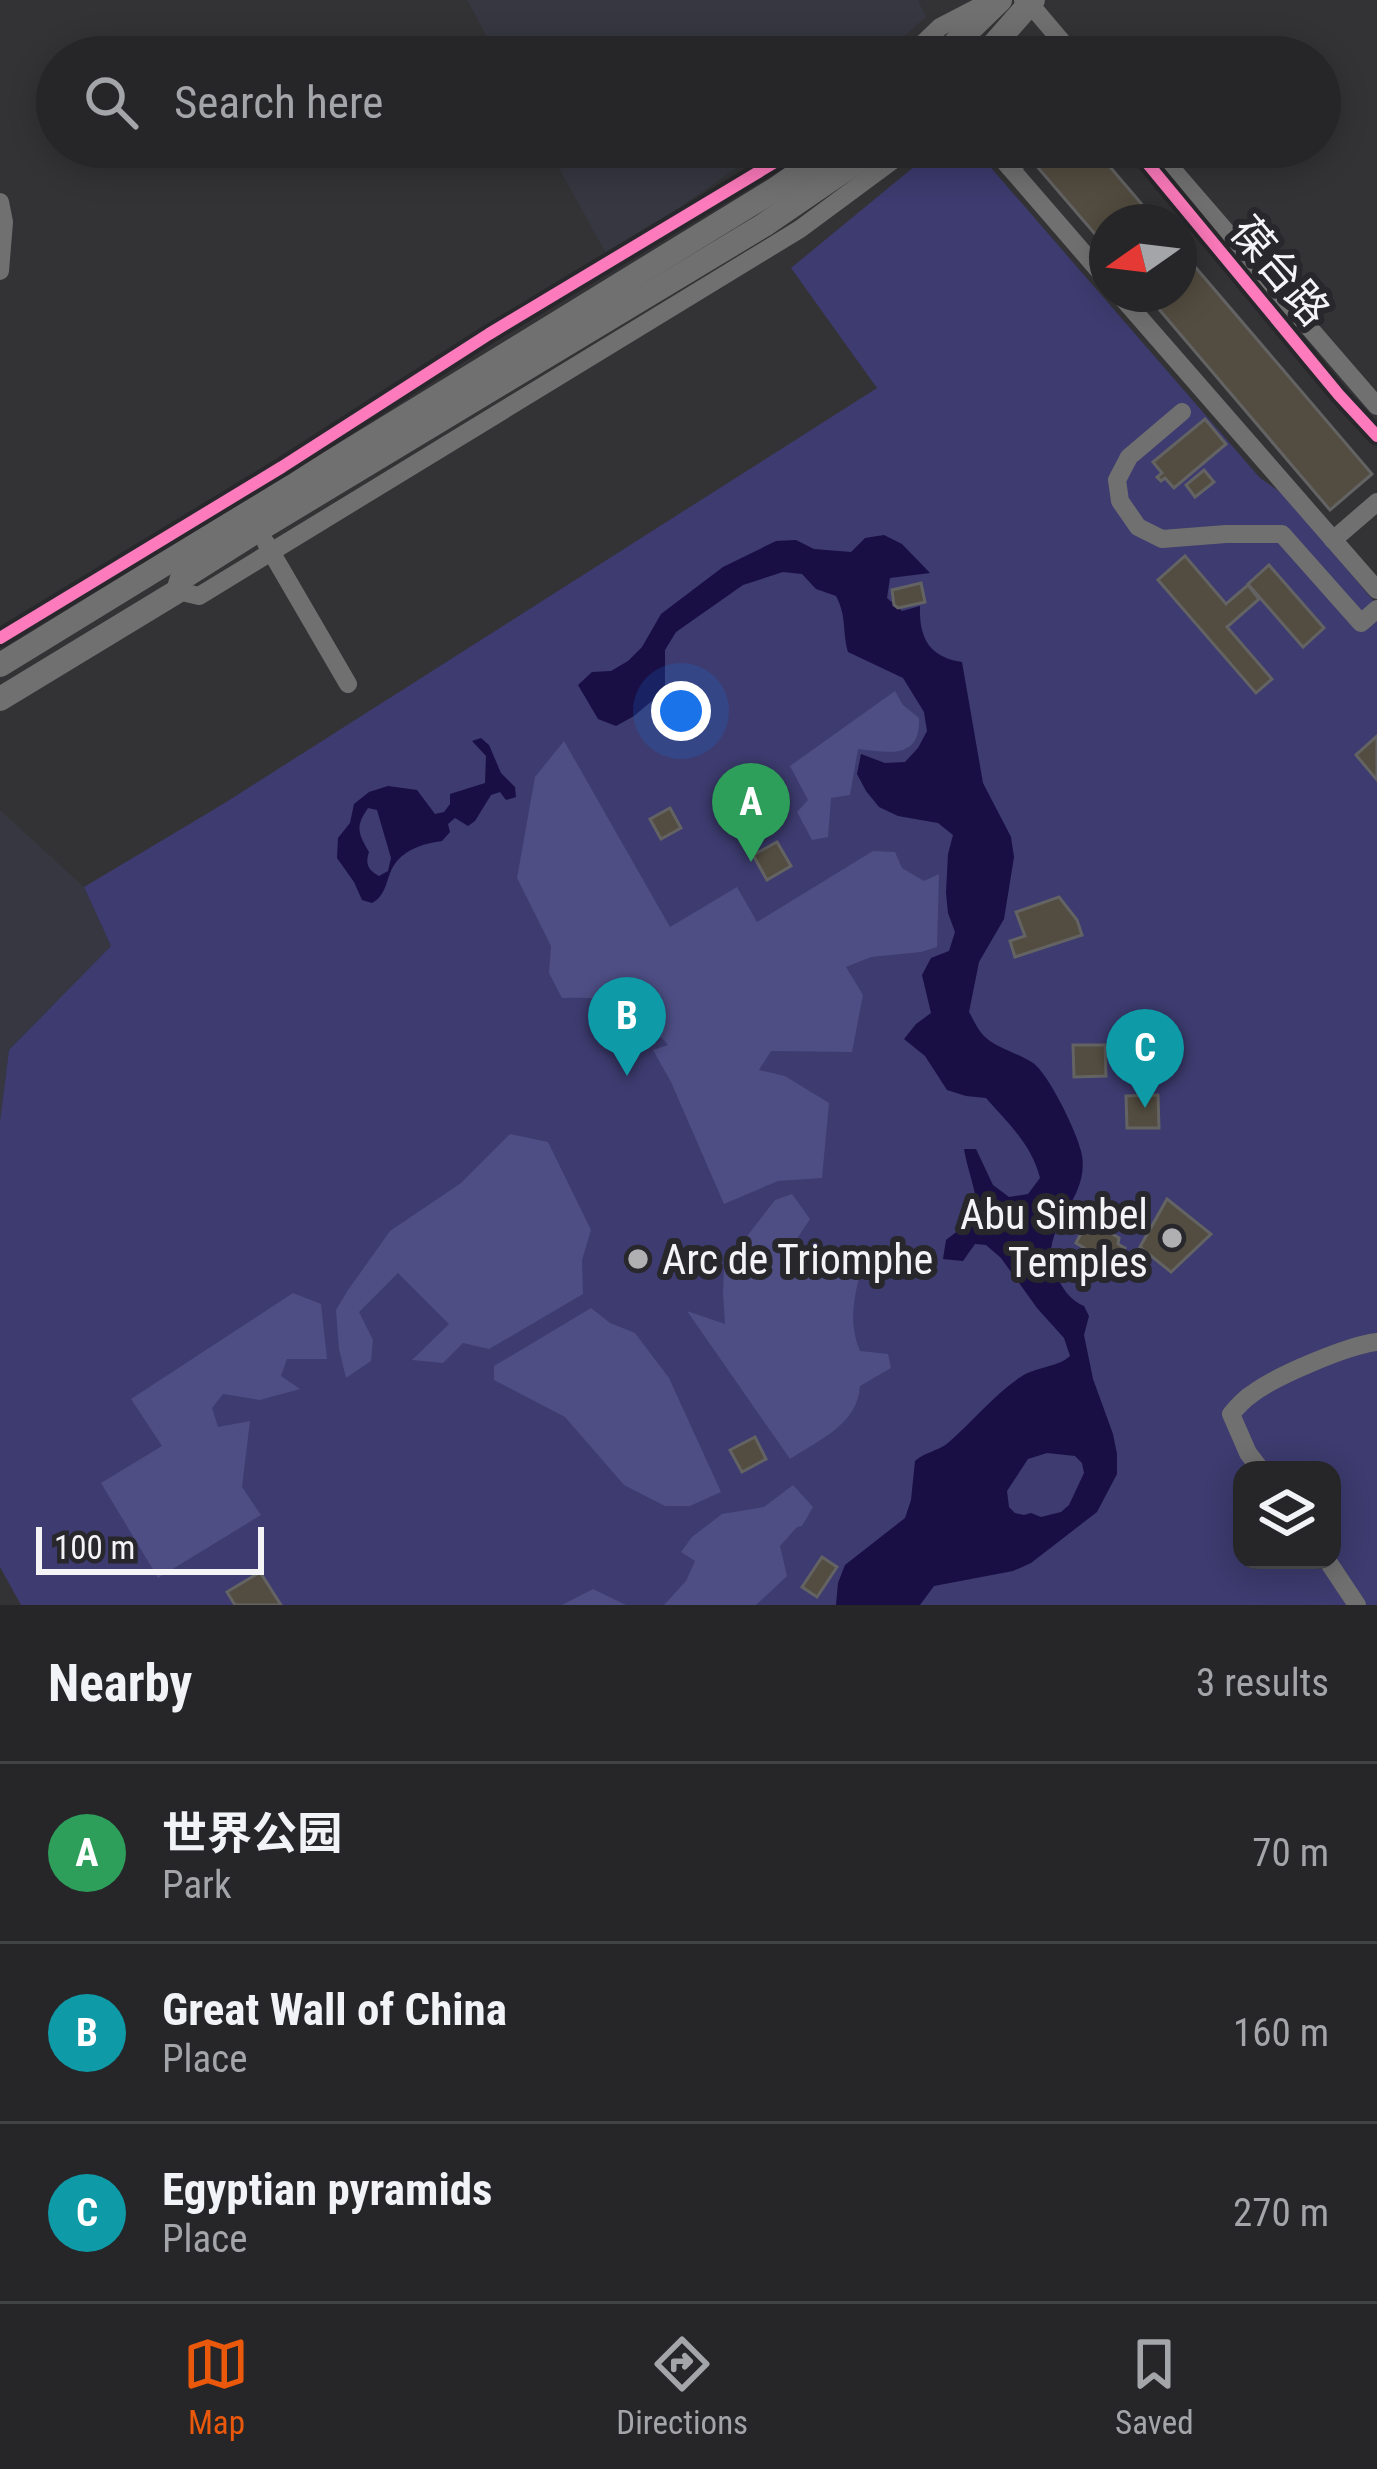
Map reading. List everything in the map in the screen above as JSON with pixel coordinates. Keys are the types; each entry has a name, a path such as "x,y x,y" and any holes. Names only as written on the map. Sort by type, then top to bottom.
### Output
{"main road":[{"path":"970,36 1016,2"},
{"path":"996,36 1016,2"},
{"path":"0,699 178,591 182,578 254,522 806,168"},
{"path":"0,665 764,225 847,168"}],"street":[{"path":"931,36 940,27 1016,2"},
{"path":"1016,2 1043,36"},
{"path":"1016,2 1053,36"},
{"path":"254,522 489,334 765,168"},
{"path":"0,638 254,522 800,229 883,168"},
{"path":"1010,168 1089,259"},
{"name":"葆台路","path":"1151,168 1377,436"},
{"name":"葆台路","path":"1171,168 1377,406"},
{"path":"0,202 4,222 0,271"},
{"path":"1135,312 1377,590"},
{"path":"1182,412 1129,458 1117,480 1120,501 1138,527 1162,539 1282,534 1361,623 1377,609"},
{"path":"1333,540 1377,502"},
{"path":"254,522 348,684"},
{"path":"1254,1461 1231,1414 1252,1393 1360,1344 1377,1342"},
{"path":"1333,1569 1357,1605"}],"shaded area":[{"path":"467,0 918,0 926,17 905,36 487,36"},
{"path":"559,168 737,168 608,257"},
{"path":"912,168 991,168 1089,281 1089,312 1116,312 1260,478 1286,496 1377,605 1377,1605 21,1605 0,1567 0,1122 9,1050 111,946 84,887 223,804 877,388 791,268"},
{"path":"884,535 902,544 930,573 890,578 887,598 902,611 920,606 928,644 941,656 962,662 983,783 1011,837 1014,857 1004,919 979,962 969,1012 989,1040 1039,1069 1078,1142 1083,1170 1056,1231 1052,1262 1064,1289 1089,1316 1084,1335 1117,1454 1117,1474 1097,1512 1031,1563 1013,1571 934,1586 920,1605 836,1605 845,1565 905,1518 915,1461 948,1443 1019,1378 1070,1356 1064,1338 986,1245 975,1244 963,1261 943,1259 946,1240 977,1216 964,1149 976,1149 993,1185 1009,1197 1028,1194 1040,1178 1025,1145 986,1098 947,1090 925,1056 904,1039 931,1013 922,975 931,958 949,951 955,932 946,893 953,835 938,823 898,816 879,807 857,774 861,754 885,763 905,762 927,731 924,712 903,678 848,652 836,596 816,589 802,574 783,572 743,585 676,632 665,650 665,690 616,726 598,719 578,685 592,672 611,671 628,661 661,614 723,567 776,541 796,540 814,549 851,552 865,538","holes":["1047,1453 1075,1456 1084,1473 1061,1512 1041,1517 1015,1513 1009,1507 1007,1491 1028,1459"]},
{"path":"895,691 919,718 914,741 900,751 858,749 850,795 831,798 828,837 812,840 797,812 808,800 790,766"},
{"path":"481,738 489,745 501,773 515,787 516,797 506,800 500,792 491,795 468,826 455,818 442,841 418,847 397,861 377,899 372,903 362,900 337,858 338,838 350,823 354,804 388,786 417,790 435,814 444,812 450,794 485,783 486,756 472,741","holes":["368,808 377,810 391,858 388,871 379,876 368,866 369,852 360,830"]},
{"path":"564,741 670,927 737,887 757,922 873,851 895,852 902,868 924,881 939,874 937,947 871,957 846,967 863,995 852,1052 771,1051 759,1070 785,1076 829,1103 822,1178 778,1181 724,1204 653,1050 668,1045 622,1006 562,998 549,973 551,946 517,878 535,777"},
{"path":"0,810 84,887 111,946 9,1050 0,1122"},
{"path":"510,1134 548,1142 591,1230 582,1260 583,1294 489,1349 463,1343 443,1363 412,1360 449,1324 398,1273 359,1312 373,1340 371,1361 346,1378 336,1310 348,1290 390,1231 461,1183"},
{"path":"792,1194 810,1219 794,1243 802,1256 821,1257 838,1246 864,1260 854,1306 856,1340 860,1351 888,1354 891,1368 860,1386 845,1421 790,1459 687,1311 725,1324 724,1266 775,1200"},
{"path":"293,1293 321,1304 327,1359 287,1359 281,1376 300,1389 260,1400 223,1394 212,1408 218,1427 250,1421 242,1487 261,1515 158,1578 101,1483 162,1446 131,1399"},
{"path":"591,1308 610,1323 635,1333 669,1378 721,1492 690,1506 665,1506 624,1485 565,1417 494,1380 494,1366"},
{"path":"793,1485 813,1507 802,1526 780,1546 787,1576 756,1605 664,1605 686,1581 695,1561 681,1552 692,1537 722,1514 764,1507"},
{"path":"593,1589 626,1605 562,1605"}],"building":[{"path":"1038,168 1111,168 1142,204 1089,204 1089,227"},
{"path":"1197,269 1372,474 1330,510 1161,312 1197,312"},
{"path":"1205,419 1226,444 1174,488 1165,478 1161,481 1157,477 1162,473 1153,462"},
{"path":"1204,470 1214,482 1195,497 1186,485"},
{"path":"1185,556 1226,604 1248,585 1259,599 1227,627 1272,679 1256,693 1158,580"},
{"path":"1269,565 1324,628 1303,647 1248,584"},
{"path":"921,583 925,602 894,605 892,590"},
{"path":"1377,736 1377,780 1356,755"},
{"path":"670,808 681,828 661,839 650,819"},
{"path":"777,842 791,866 767,880 753,855"},
{"path":"1059,897 1082,935 1015,957 1010,941 1025,936 1016,912"},
{"path":"1073,1045 1105,1045 1106,1076 1074,1077"},
{"path":"1158,1095 1159,1128 1127,1128 1126,1096"},
{"path":"1167,1199 1211,1234 1171,1272 1140,1247"},
{"path":"1088,1220 1119,1238 1118,1244 1125,1248 1120,1259 1110,1252 1100,1263 1108,1269 1099,1280 1074,1265 1074,1252 1079,1255 1084,1248 1076,1243"},
{"path":"755,1437 766,1459 742,1472 730,1450"},
{"path":"822,1557 837,1567 817,1597 802,1587"},
{"path":"260,1572 281,1605 235,1605 227,1592"}],"cycle path":[{"path":"0,638 765,168"},
{"path":"1151,168 1377,436"}],"place":[{"name":"世界公园","path":"751,862"},
{"name":"Great Wall of China","path":"627,1076"},
{"name":"Egyptian pyramids","path":"1145,1108"},
{"name":"Abu Simbel Temples","path":"1172,1238"},
{"name":"Arc de Triomphe","path":"638,1259"}]}
